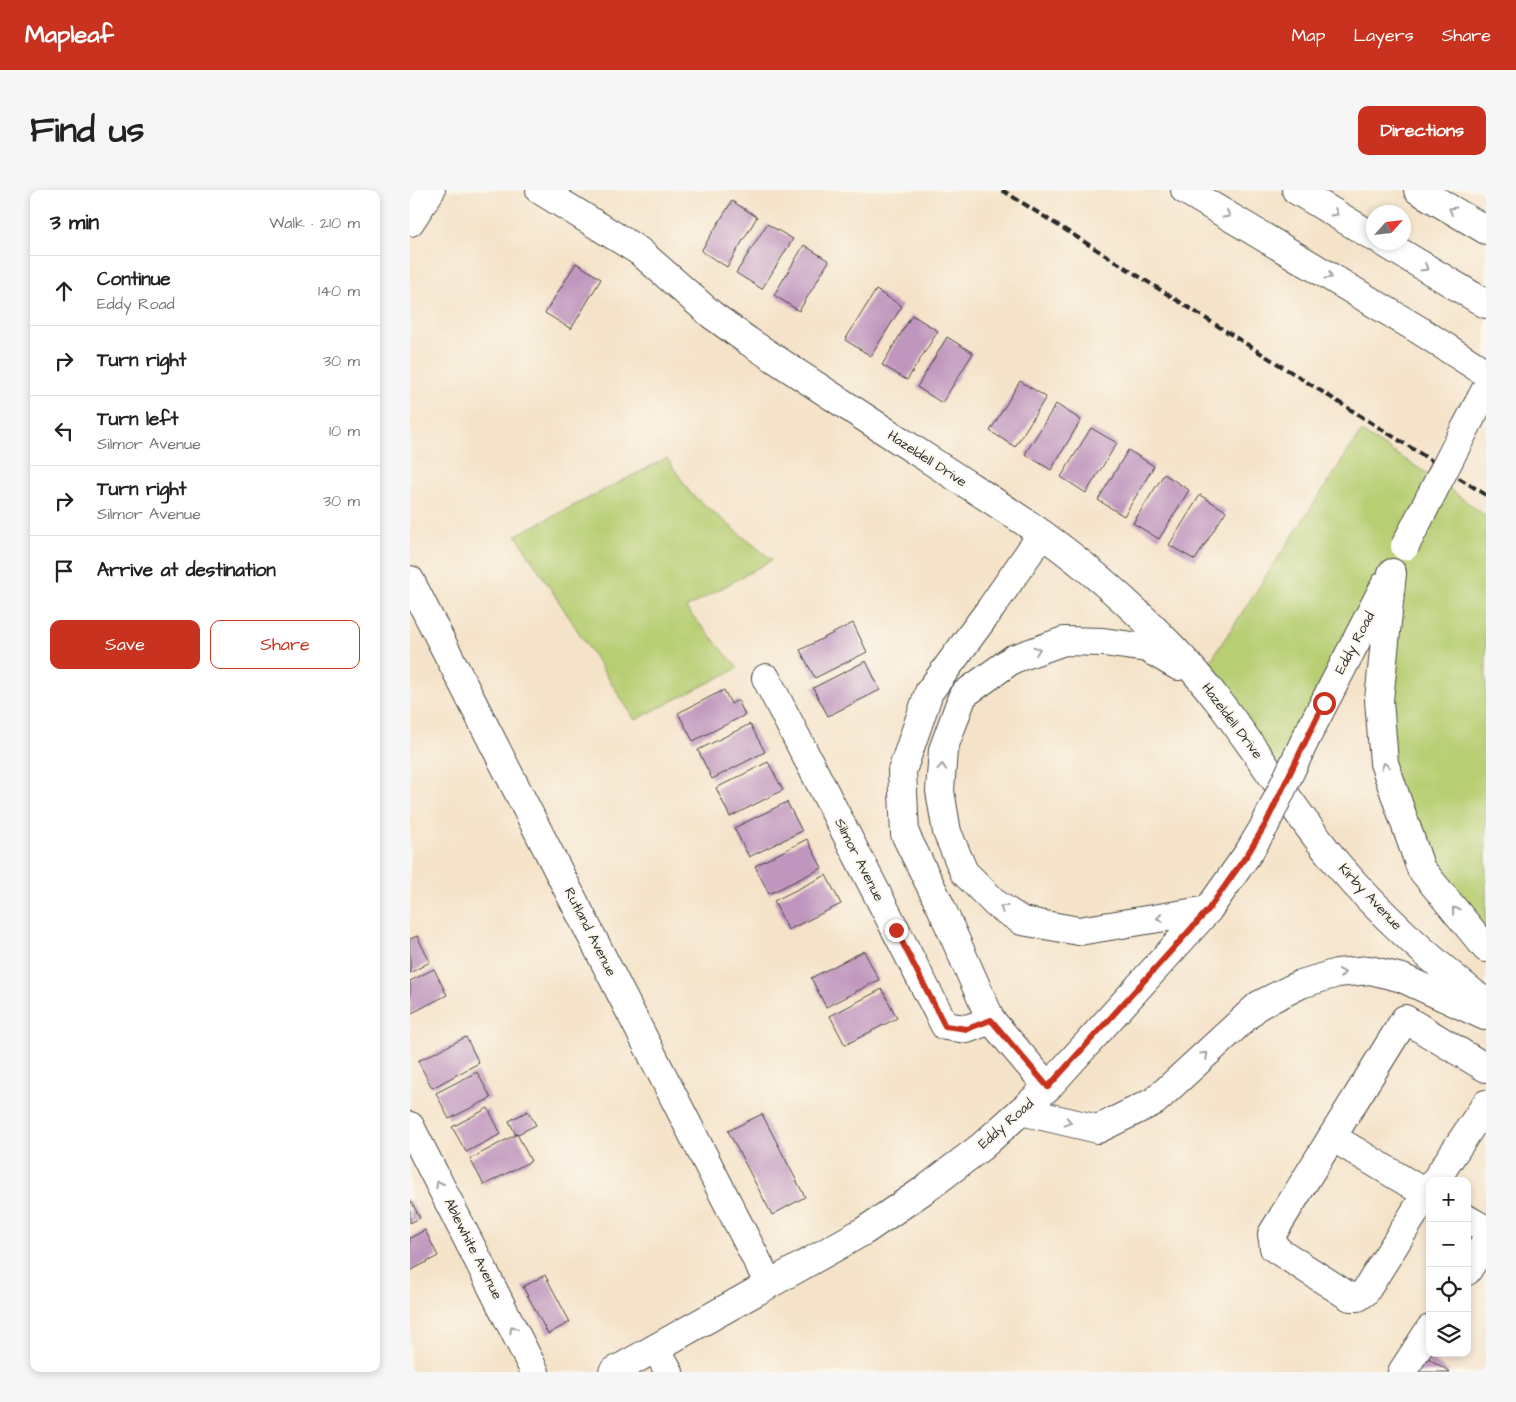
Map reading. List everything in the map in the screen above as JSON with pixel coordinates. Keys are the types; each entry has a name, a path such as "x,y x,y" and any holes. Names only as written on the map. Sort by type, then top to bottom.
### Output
{"main road":[{"path":"410,222 431,190"},
{"name":"Hazeldell Drive","path":"540,190 639,251 712,316 1042,534 1112,589 1170,644 1240,727 1271,774"},
{"path":"1185,190 1411,325 1486,373"},
{"path":"1296,190 1366,232"},
{"path":"1418,190 1486,230"},
{"path":"1396,250 1486,304"},
{"name":"Eddy Road","path":"613,1372 864,1231 927,1188 981,1147 1048,1087 1208,910 1249,852 1265,825 1307,736 1486,389"},
{"path":"1042,534 991,608 929,692 902,771 905,834 941,907 991,1020 1048,1087"},
{"path":"1392,573 1379,700 1384,763 1421,869 1486,948"},
{"name":"Rutland Avenue","path":"410,580 769,1284"},
{"path":"991,608 943,750 940,790 947,832 964,872 996,904 1022,921 1079,931 1208,910"},
{"path":"963,695 1013,659 1064,641 1103,642 1147,648 1199,678"},
{"name":"Silmor Avenue","path":"766,678 945,1026 967,1029 991,1020"},
{"name":"Kirby Avenue","path":"1271,774 1339,865 1383,914 1442,968 1486,1003"},
{"path":"1021,1111 1098,1129 1156,1101 1259,1005 1301,984 1337,973 1370,970 1402,978 1486,1016"},
{"path":"1426,1196 1365,1292 1358,1297 1350,1297 1274,1248 1272,1234 1405,1019 1486,1068"},
{"path":"1438,1177 1486,1104"},
{"name":"Ablewhite Avenue","path":"410,1126 535,1372"},
{"path":"1332,1137 1426,1188"},
{"path":"1471,1221 1486,1230"},
{"path":"1470,1267 1486,1242"},
{"path":"1402,1372 1426,1335"},
{"path":"656,1348 668,1372"}],"green space":[{"path":"1361,432 1433,477 1486,516 1486,948 1421,869 1384,763 1391,575 1282,788 1199,678"},
{"path":"667,458 691,494 772,560 686,608 738,668 635,720 516,535"}],"building":[{"path":"732,201 757,217 727,267 701,251"},
{"path":"767,224 793,239 762,289 736,273"},
{"path":"804,245 829,261 799,311 774,295"},
{"path":"576,263 601,279 571,329 545,313"},
{"path":"876,290 902,306 871,356 845,340"},
{"path":"912,315 938,331 907,380 882,365"},
{"path":"947,337 973,353 942,403 917,387"},
{"path":"1020,381 1046,397 1015,447 990,431"},
{"path":"1056,404 1081,420 1051,470 1025,454"},
{"path":"1091,428 1117,443 1086,493 1061,477"},
{"path":"1128,450 1154,466 1124,516 1098,500"},
{"path":"1164,474 1189,490 1159,539 1133,523"},
{"path":"1200,495 1226,511 1195,560 1169,545"},
{"path":"853,623 867,652 815,678 800,650"},
{"path":"866,661 880,690 828,716 813,688"},
{"path":"724,690 731,704 738,700 745,715 693,741 678,713"},
{"path":"750,724 765,752 712,779 698,750"},
{"path":"768,762 783,790 730,817 716,788"},
{"path":"787,802 802,831 749,857 734,828"},
{"path":"807,839 822,868 769,894 755,866"},
{"path":"826,875 841,904 788,930 774,901"},
{"path":"417,936 430,962 410,973 410,939"},
{"path":"864,951 879,980 826,1007 811,978"},
{"path":"434,969 447,995 410,1014 410,981"},
{"path":"882,989 897,1018 845,1045 830,1016"},
{"path":"466,1037 479,1063 432,1088 418,1061"},
{"path":"477,1072 491,1098 449,1119 436,1093"},
{"path":"488,1108 501,1134 466,1152 452,1127"},
{"path":"528,1111 536,1125 516,1135 509,1121"},
{"path":"762,1114 805,1197 772,1215 728,1131"},
{"path":"517,1134 531,1161 484,1185 470,1159"},
{"path":"410,1199 420,1218 410,1223"},
{"path":"425,1230 438,1256 410,1271 410,1238"},
{"path":"545,1275 570,1322 548,1334 523,1287"},
{"path":"1425,1356 1450,1372 1414,1372"}],"railway":[{"path":"1002,190 1486,495"}],"route":[{"path":"896,930 945,1026 967,1029 991,1020 1048,1087 1208,910 1249,852 1265,825 1324,703"}]}
